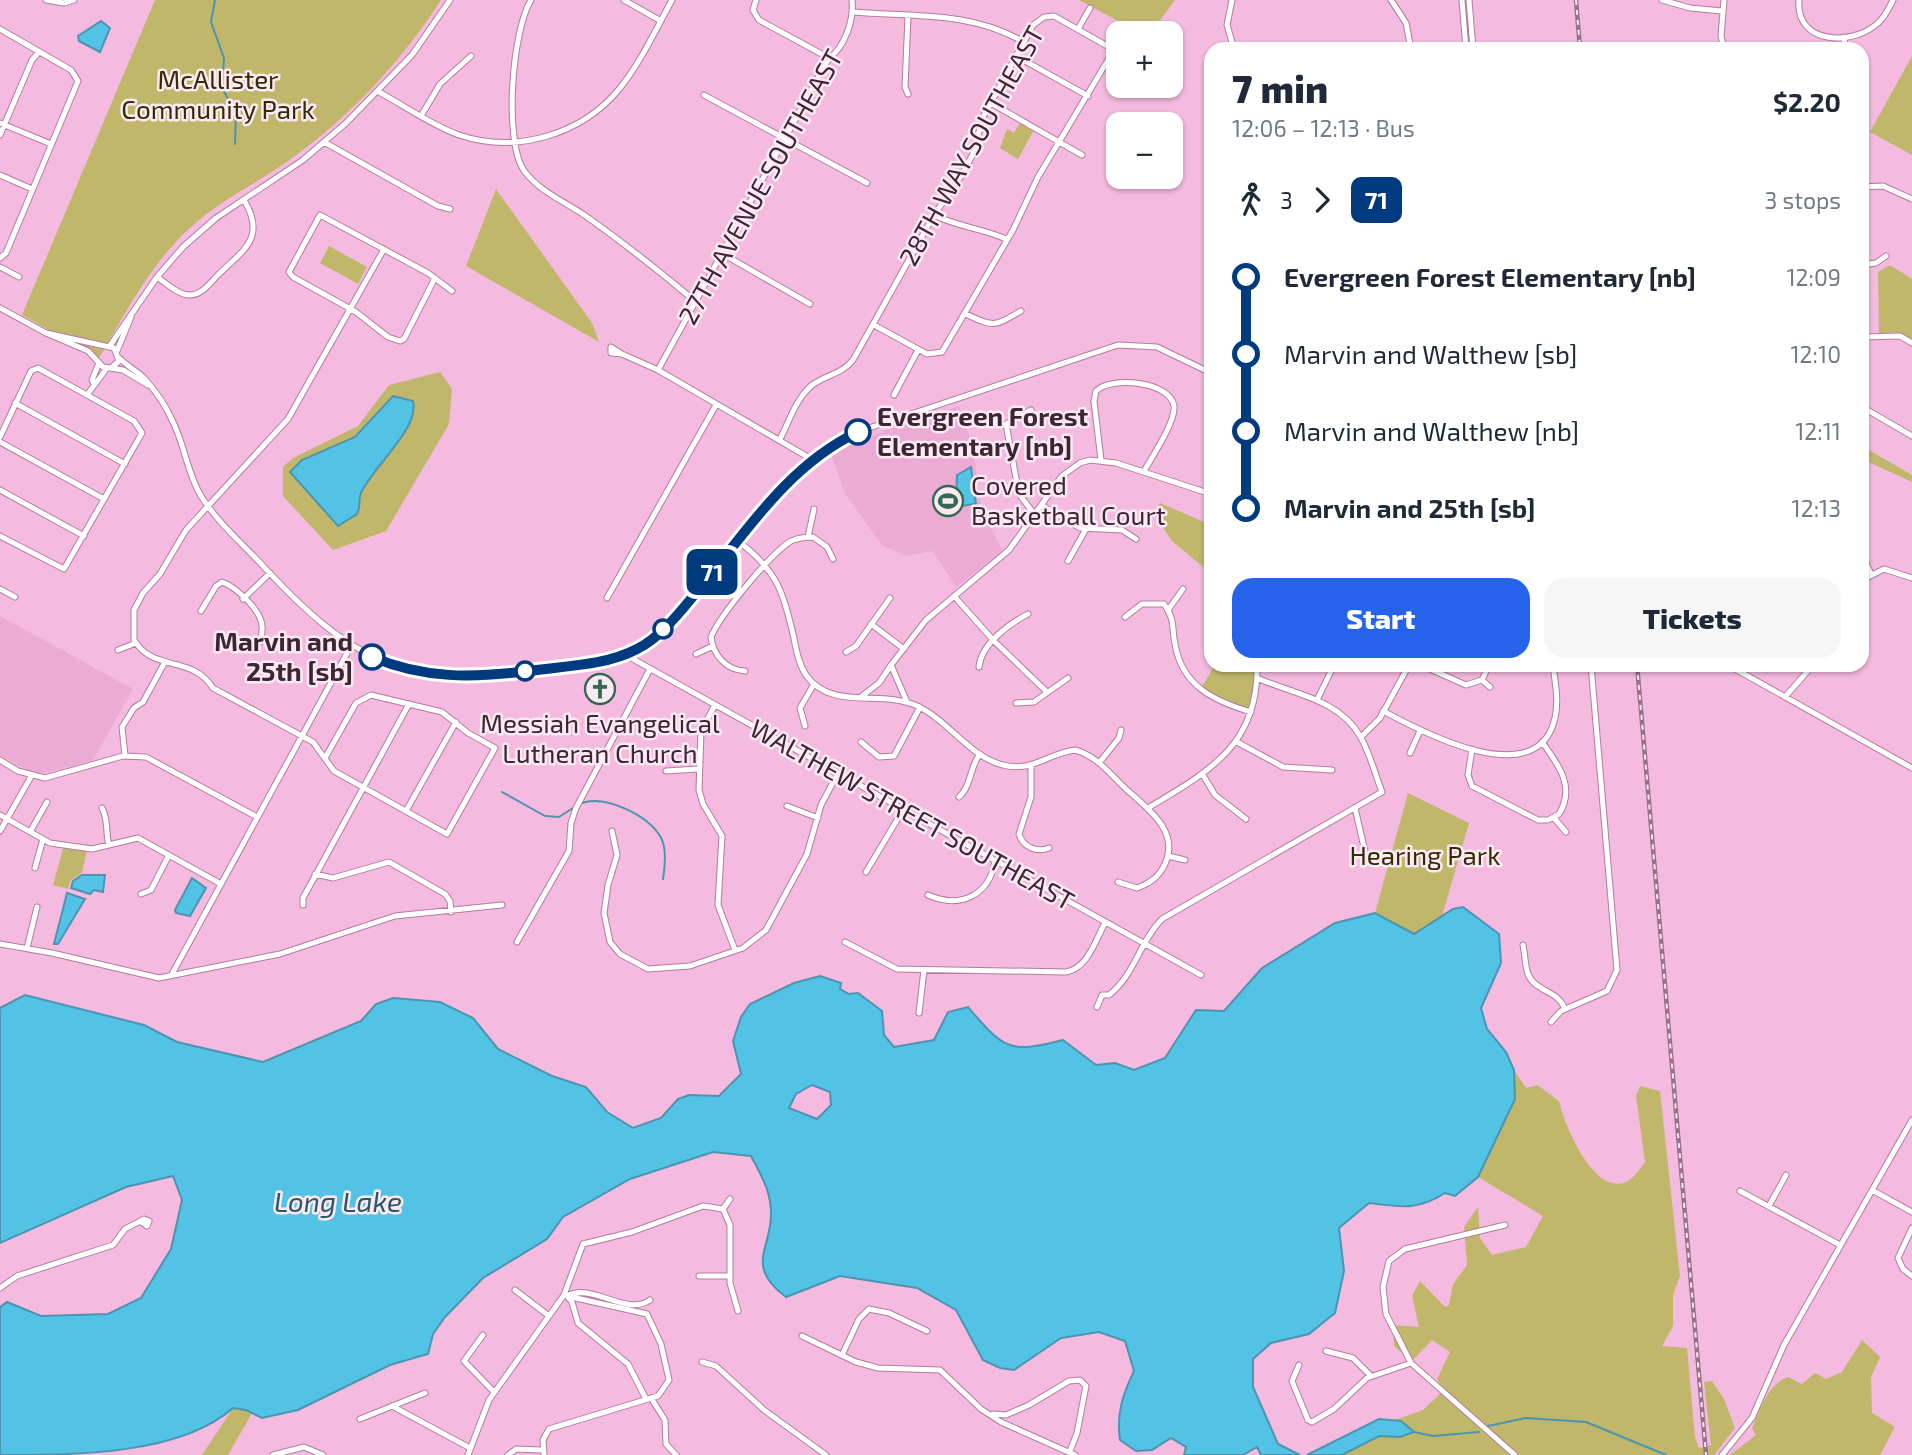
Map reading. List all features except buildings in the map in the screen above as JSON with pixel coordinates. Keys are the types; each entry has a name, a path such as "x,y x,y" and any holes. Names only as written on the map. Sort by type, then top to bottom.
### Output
{"street":[{"path":"46,0 74,0"},
{"path":"94,384 92,380 98,360 106,347 131,317 157,276 193,237 324,142 379,92 420,45 450,0"},
{"path":"531,0 520,28 514,64 516,142 520,163 533,181 591,219 696,302"},
{"path":"624,0 660,20"},
{"path":"379,92 463,136 516,142 567,130 603,106 628,78 672,0"},
{"path":"756,0 753,10 759,20 829,58"},
{"name":"27TH AVENUE SOUTHEAST","path":"658,370 829,58 836,52 853,12 852,0"},
{"path":"1232,42 1227,25 1233,0"},
{"path":"1391,0 1406,23 1410,42"},
{"path":"1462,0 1465,42"},
{"path":"1469,0 1472,42"},
{"path":"1662,0 1690,8 1722,11"},
{"path":"1724,0 1724,42"},
{"path":"1799,0 1800,18 1812,32 1821,37 1844,37 1867,31 1878,23 1893,0"},
{"path":"1078,29 1090,8"},
{"path":"853,12 957,18 987,23 1024,42"},
{"path":"908,16 905,87 908,94"},
{"name":"28TH WAY SOUTHEAST","path":"780,439 803,396 812,385 847,367 874,325 934,215 973,154 991,103 1033,25 1044,17 1056,17 1106,45"},
{"path":"0,29 71,70 78,81 6,253 0,258"},
{"path":"1844,37 1844,42"},
{"path":"0,135 2,124 32,60 39,52"},
{"path":"421,116 440,84 471,56"},
{"path":"1016,56 1088,96"},
{"path":"874,325 927,354 943,352 1038,177 1106,67"},
{"path":"704,95 867,183"},
{"path":"991,103 1082,155"},
{"path":"2,124 51,144"},
{"path":"324,142 438,206 450,209"},
{"path":"0,175 32,189"},
{"path":"1869,187 1883,186 1912,199"},
{"path":"157,276 183,294 202,291 249,245 253,222 244,200"},
{"path":"934,215 953,224 981,229 1006,239"},
{"path":"435,278 402,341 388,337 350,309 293,277 289,272 317,217 324,216 384,248 435,278 452,291"},
{"path":"136,643 134,618 137,603 193,523 288,419 384,248"},
{"path":"723,254 810,304"},
{"path":"1869,264 1886,256"},
{"path":"0,267 19,277"},
{"path":"0,308 109,368 128,373 148,385"},
{"path":"966,314 991,326 1000,324 1021,311"},
{"path":"87,395 109,368 117,365 131,317"},
{"path":"46,333 106,347 118,355 148,385 173,421 191,476 209,507 323,626 351,646 402,668 461,677 562,666 624,654 646,643 668,624 784,486 813,460 845,438 1108,346 1128,344 1157,347 1204,370"},
{"path":"1869,337 1900,336 1912,343"},
{"path":"894,394 918,350"},
{"path":"622,354 658,370 813,460"},
{"path":"0,536 64,569 142,433 138,425 35,368 15,403 0,440 104,499"},
{"path":"1101,460 1094,401 1096,391 1112,382 1153,387 1170,397 1174,405 1169,424 1144,471"},
{"path":"15,403 125,464"},
{"path":"607,598 716,405"},
{"path":"1031,410 1006,424 1019,494 1035,516"},
{"path":"1869,411 1912,436"},
{"path":"862,696 879,683 926,620 1000,559 1073,467 1090,460 1101,460 1144,471 1204,492"},
{"path":"0,490 84,536"},
{"path":"1041,505 1065,521 1086,528 1122,530 1136,539"},
{"path":"808,537 814,509"},
{"path":"1068,561 1086,528"},
{"path":"745,671 730,668 713,646 711,637 715,627 767,564 790,542 808,537 827,547 833,559"},
{"path":"738,541 767,564 783,591 800,665 814,684 842,697 889,697 920,707 946,723 980,754 1001,765 1031,766 1062,752 1075,750 1099,763 1148,808 1166,832 1168,856 1157,877 1137,888 1118,882"},
{"path":"1869,570 1871,574 1884,569 1912,578"},
{"path":"243,599 270,573"},
{"path":"201,611 216,586 222,582 229,585 260,617 263,629 260,642"},
{"path":"0,589 15,597"},
{"path":"1168,610 1183,590"},
{"path":"954,596 994,641 1047,692"},
{"path":"846,652 856,646 890,598"},
{"path":"1125,617 1142,604 1159,601 1168,610 1175,624 1176,650 1187,677 1207,696 1251,712"},
{"path":"979,667 982,654 994,641 1015,620 1028,614"},
{"path":"871,624 904,649"},
{"path":"118,650 136,643"},
{"path":"136,643 165,662 192,667 202,673 213,688 301,735 321,749 325,758 334,771 447,834 495,748 468,733 442,712 371,695 356,703 325,758"},
{"path":"172,974 351,646"},
{"path":"696,654 713,646"},
{"name":"WALTHEW STREET SOUTHEAST","path":"624,654 1201,975"},
{"path":"125,756 122,727 134,708 143,702 165,662"},
{"path":"891,666 907,702"},
{"path":"517,942 569,851 571,824 576,808 650,669"},
{"path":"1148,808 1203,775 1223,758 1237,741 1251,712 1257,672"},
{"path":"1317,700 1331,672"},
{"path":"1361,737 1383,711 1405,672"},
{"path":"1436,672 1460,683 1473,684 1482,680 1486,672"},
{"path":"1383,711 1436,740 1507,755 1530,750 1542,742 1552,728 1556,716 1553,672"},
{"path":"1551,1022 1564,1009 1607,991 1617,970 1592,672"},
{"path":"1740,672 1912,768"},
{"path":"1785,697 1807,672"},
{"path":"1016,703 1025,705 1068,678"},
{"path":"1097,1007 1102,995 1109,995 1119,985 1143,943 1162,919 1382,792 1361,737 1342,714 1317,700 1257,678"},
{"path":"321,679 330,684"},
{"path":"1482,680 1490,687"},
{"path":"805,726 800,708 814,684"},
{"path":"303,905 303,898 409,704"},
{"path":"715,705 701,731 698,769 702,800 722,836 718,905 735,950"},
{"path":"861,742 879,757 894,756 920,707"},
{"path":"406,811 456,722"},
{"path":"1099,763 1119,738 1121,730"},
{"path":"1410,753 1420,732"},
{"path":"1237,741 1283,767 1332,770"},
{"path":"1472,749 1468,775 1476,790 1538,820 1554,818 1566,801 1566,786 1560,766 1542,742"},
{"path":"959,797 964,793 971,767 980,754"},
{"path":"0,760 32,775 59,776 133,755 155,761 257,817"},
{"path":"1031,766 1031,797 1018,834 1022,842 1032,848 1041,851 1049,848"},
{"path":"666,771 698,769"},
{"path":"612,831 617,855 604,913 607,933 613,947 629,959 655,970 692,966 753,943 766,930 807,854 818,818 838,773"},
{"path":"0,831 32,775"},
{"path":"1203,775 1215,795 1246,819"},
{"path":"30,832 47,802"},
{"path":"787,806 818,818"},
{"path":"102,808 108,820 105,833 109,845"},
{"path":"1355,808 1366,856"},
{"path":"866,872 903,810"},
{"path":"0,816 43,839 92,849 138,838 221,884"},
{"path":"1554,818 1566,832"},
{"path":"35,868 43,839"},
{"path":"141,894 151,890 169,855"},
{"path":"1168,856 1185,860"},
{"path":"928,895 956,900 975,897 988,882 995,861"},
{"path":"316,874 333,878 389,862 445,894 450,901 451,912"},
{"path":"0,944 152,977 280,954 395,916 502,905"},
{"path":"27,948 37,907"},
{"path":"845,942 897,969 1045,973 1077,970 1105,923"},
{"path":"1523,945 1528,975 1535,983 1555,994 1564,1009"},
{"path":"919,1013 924,970"},
{"path":"1722,1455 1752,1418 1782,1347 1912,1120"},
{"path":"1769,1206 1786,1175"},
{"path":"1872,1190 1912,1212"},
{"path":"1740,1191 1840,1245"},
{"path":"723,1209 730,1199"},
{"path":"392,1406 469,1452 494,1392 565,1296 578,1252 587,1241 632,1232 703,1206 723,1209"},
{"path":"723,1209 730,1225 730,1276 738,1311"},
{"path":"0,1288 17,1276 113,1245 125,1229 141,1222"},
{"path":"1505,1225 1405,1249 1389,1261 1383,1287 1386,1314 1411,1363 1516,1455"},
{"path":"1912,1228 1898,1258 1903,1269 1912,1276"},
{"path":"699,1276 730,1276"},
{"path":"514,1290 549,1316"},
{"path":"565,1296 578,1293 632,1304 650,1300"},
{"path":"508,1455 516,1449 542,1453 542,1440 549,1429 658,1396 669,1380 661,1344 647,1314 565,1296"},
{"path":"565,1296 572,1302 578,1323 628,1364 648,1399 665,1420 666,1444 677,1455"},
{"path":"842,1355 859,1319 869,1309 905,1319 927,1331"},
{"path":"483,1335 464,1361 494,1392"},
{"path":"802,1336 877,1368 940,1370 990,1413 1014,1429 1072,1453 1086,1386 1080,1380 1069,1381 1011,1413 990,1413"},
{"path":"1326,1351 1353,1358 1371,1376"},
{"path":"702,1362 716,1366 764,1410 827,1455"},
{"path":"1299,1364 1292,1381 1308,1420 1312,1422 1334,1409 1356,1385 1371,1376 1411,1363"},
{"path":"360,1419 425,1393"},
{"path":"273,1455 304,1447 323,1455"}],"shaded area":[{"path":"959,406 972,443 982,511 1003,551 956,587 933,551 905,556 882,545 845,494 831,454 897,425"},
{"path":"0,616 133,689 93,760 43,774 29,771 0,755"}],"green space":[{"name":"McAllister Community Park","path":"155,0 441,0 409,45 353,108 288,161 214,209 177,241 140,289 99,358 22,315"},
{"path":"1079,0 1175,0 1160,21 1118,21"},
{"path":"1912,56 1912,155 1870,132"},
{"path":"1020,123 1034,130 1018,159 1000,148 1007,129 1014,133"},
{"path":"496,189 592,323 599,342 466,266"},
{"path":"329,246 367,267 358,284 320,263"},
{"path":"1890,265 1912,279 1912,341 1894,332 1879,334 1878,272"},
{"path":"440,372 452,389 449,424 386,531 333,550 283,496 283,467 293,458 358,426 389,385"},
{"path":"1869,450 1912,475 1912,482 1869,462"},
{"path":"1160,503 1204,522 1204,568 1172,541 1155,516"},
{"path":"1211,672 1256,672 1251,712 1200,690"},
{"name":"Hearing Park","path":"1408,793 1469,823 1442,916 1414,934 1375,913"},
{"path":"64,845 87,850 82,873 71,880 68,889 53,885"},
{"path":"1514,1070 1526,1088 1537,1085 1559,1101 1575,1143 1584,1158 1606,1181 1618,1184 1631,1179 1645,1162 1636,1096 1640,1086 1660,1091 1680,1276 1673,1295 1673,1326 1662,1346 1687,1348 1695,1437 1699,1448 1711,1445 1704,1382 1712,1381 1724,1399 1735,1428 1714,1455 1342,1455 1379,1436 1400,1437 1401,1421 1392,1421 1423,1410 1444,1390 1437,1379 1450,1352 1432,1340 1412,1361 1394,1346 1393,1325 1419,1327 1412,1296 1420,1281 1445,1307 1449,1305 1453,1284 1467,1265 1464,1227 1478,1207 1480,1238 1492,1255 1526,1247 1543,1216 1478,1177 1515,1100"},
{"path":"1862,1340 1880,1357 1871,1377 1872,1413 1895,1427 1880,1455 1730,1455 1756,1435 1752,1429 1765,1399 1775,1386 1788,1377 1802,1384 1815,1373 1826,1379 1842,1372"},
{"path":"233,1408 252,1413 228,1455 202,1455"}],"water":[{"path":"101,21 110,28 100,52 79,41 78,36"},
{"path":"393,396 413,401 409,424 367,483 360,496 357,514 338,526 290,472 302,460 355,437"},
{"path":"971,467 976,504 961,506 956,500 957,475"},
{"path":"82,875 105,875 103,892 94,890 90,894 71,888 73,881"},
{"path":"192,878 206,888 190,916 176,913 175,910"},
{"path":"67,893 85,899 58,944 54,944"},
{"name":"Long Lake","path":"1463,907 1499,934 1501,963 1481,1008 1487,1029 1506,1052 1514,1070 1515,1099 1478,1177 1455,1196 1445,1193 1426,1203 1408,1206 1369,1203 1339,1228 1344,1271 1335,1313 1309,1334 1271,1343 1253,1359 1253,1387 1278,1444 1300,1455 1261,1455 1257,1447 1243,1455 1184,1455 1186,1447 1171,1438 1152,1450 1136,1451 1120,1440 1119,1431 1121,1404 1134,1371 1125,1341 1099,1332 1061,1338 1014,1370 1000,1368 983,1360 956,1310 917,1288 840,1276 786,1297 773,1286 763,1266 771,1205 751,1156 713,1152 630,1179 563,1217 547,1239 483,1278 445,1317 433,1334 428,1354 390,1365 298,1410 262,1418 246,1410 233,1408 211,1424 185,1435 156,1444 125,1449 93,1453 0,1455 0,1307 7,1302 41,1316 108,1314 141,1298 171,1249 182,1200 173,1176 126,1187 0,1243 0,1008 25,995 144,1025 177,1042 263,1062 361,1021 376,1004 393,998 440,1002 473,1018 498,1049 552,1076 586,1087 607,1112 633,1128 661,1118 678,1099 689,1095 719,1096 741,1074 733,1041 741,1017 750,1004 794,983 820,976 841,983 840,989 849,994 858,993 882,1011 884,1035 894,1047 934,1040 948,1012 968,1007 990,1032 1008,1045 1030,1047 1063,1040 1096,1065 1115,1063 1134,1070 1165,1058 1196,1010 1224,1011 1262,968 1335,923 1375,913 1414,934 1453,909","holes":["812,1085 830,1092 831,1105 817,1119 789,1108 796,1094"]},
{"path":"1379,1419 1401,1421 1414,1432 1400,1437 1379,1436 1342,1455 1307,1455"}],"waterway":[{"path":"215,0 211,22 224,58 222,88 236,113 235,144"},
{"path":"502,792 545,816 559,817 573,808"},
{"path":"582,803 592,801 614,804 636,814 654,828 664,846 663,879"},
{"path":"1488,1426 1526,1418 1586,1422 1666,1455"},
{"path":"1414,1432 1433,1436 1479,1432"}],"railway":[{"path":"1576,0 1579,42"},
{"path":"1638,672 1706,1455"}],"bus line":[{"name":"71","path":"372,657 421,673 472,677 611,659 638,649 676,617 790,479 828,449 858,432"}],"place":[{"name":"Evergreen Forest Elementary [nb]","path":"858,432"},
{"name":"Covered Basketball Court","path":"948,501"},
{"name":"Marvin and 25th [sb]","path":"372,657"},
{"name":"Messiah Evangelical Lutheran Church","path":"600,689"}]}
